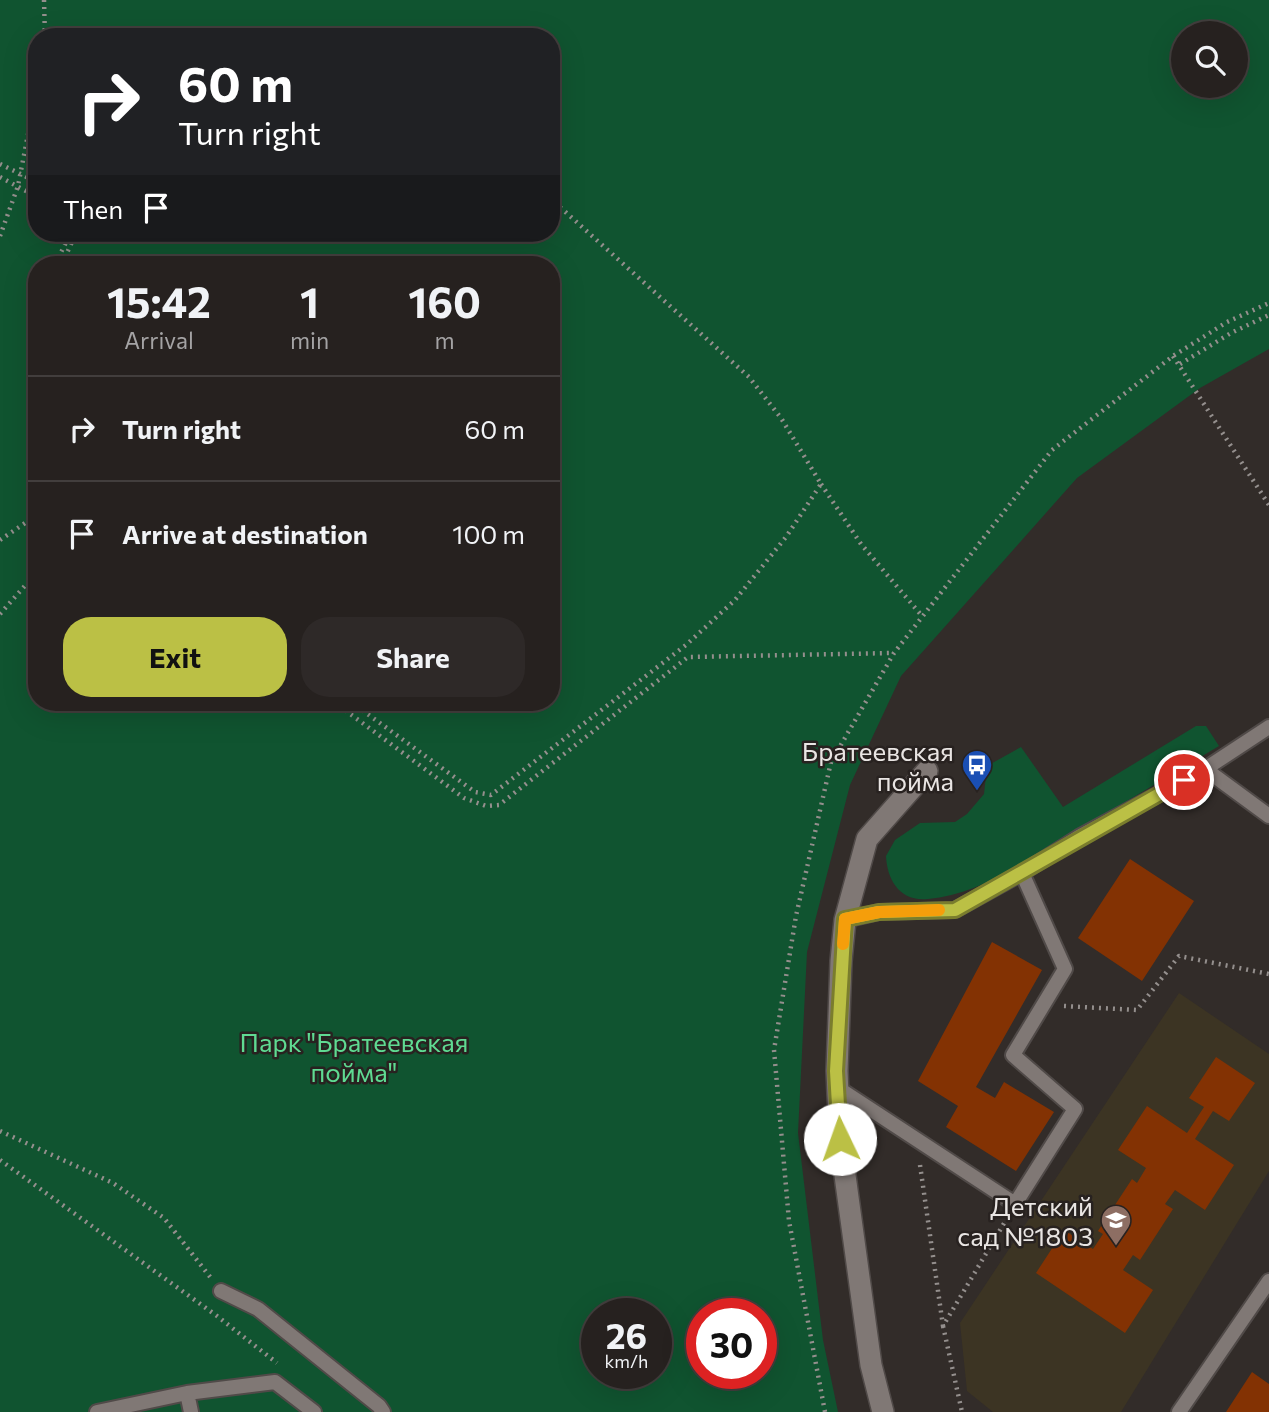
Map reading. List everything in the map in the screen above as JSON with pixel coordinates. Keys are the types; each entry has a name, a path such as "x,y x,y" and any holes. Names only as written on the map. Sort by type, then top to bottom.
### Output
{"street":[{"path":"883,1412 871,1365 846,1195 838,1088 845,919 867,839 927,771"}],"lane":[{"path":"845,919 879,912 955,910 1022,873 1079,837 1205,769 1269,727"},
{"path":"1205,769 1269,816"},
{"path":"838,1088 1015,1204 1076,1109 1013,1055 1065,969 1022,873"},
{"path":"1179,1412 1269,1281"},
{"path":"221,1291 258,1309 383,1412"},
{"path":"97,1412 142,1407 187,1393 275,1382 314,1412"},
{"path":"187,1393 191,1412"}],"path":[{"path":"44,0 45,28"},
{"path":"0,236 18,186 28,134"},
{"path":"0,164 28,178"},
{"path":"0,177 28,192"},
{"path":"560,207 749,377 780,418 861,544 922,617"},
{"path":"1269,303 1227,321 1173,356 1269,505"},
{"path":"1180,364 1231,333 1269,315"},
{"path":"363,711 475,792 491,795 686,645 735,600 786,537 821,484"},
{"path":"0,540 28,521"},
{"path":"0,614 28,582"},
{"path":"346,711 464,798 486,806 499,805 688,657 894,653"},
{"path":"1044,1005 1138,1010 1180,956 1269,974"},
{"path":"0,1131 113,1183 164,1218 221,1291"},
{"path":"917,1140 943,1326 962,1412"},
{"path":"0,1160 217,1316"},
{"path":"943,1326 1015,1204"}],"shaded area":[{"name":"Детский сад №1803","path":"1179,993 1269,1054 1269,1171 1121,1412 993,1412 967,1391 960,1323"}],"green space":[{"name":"Парк \"Братеевская пойма\"","path":"0,0 1269,0 1269,349 1200,388 1077,478 901,676 850,785 807,952 798,1133 823,1340 838,1412 0,1412"},
{"path":"1196,726 1206,726 1219,746 1006,873 968,890 928,899 910,897 892,881 886,856 895,840 920,823 955,822 967,814 984,794 987,766 1021,747 1063,807"}],"building":[{"path":"1130,859 1194,901 1142,981 1078,938"},
{"path":"992,942 1042,970 976,1087 995,1098 1004,1082 1054,1112 1016,1171 946,1127 958,1106 918,1081"},
{"path":"1216,1057 1255,1083 1229,1121 1213,1111 1195,1139 1234,1165 1205,1210 1175,1190 1165,1204 1173,1209 1140,1260 1133,1255 1123,1270 1153,1290 1125,1333 1036,1273 1064,1230 1093,1249 1103,1234 1098,1231 1132,1179 1137,1183 1146,1168 1118,1150 1147,1106 1187,1133 1204,1107 1189,1098"},
{"path":"1252,1372 1269,1384 1269,1412 1226,1412"}],"slow traffic":[{"path":"843,944 845,919 879,912 939,910"}],"place":[{"name":"Братеевская пойма","path":"977,792"},
{"name":"Детский сад №1803","path":"1116,1247"}],"route":[{"path":"840,1139 836,1071 845,919 879,912 955,910 1022,873 1079,837 1184,780"}]}
